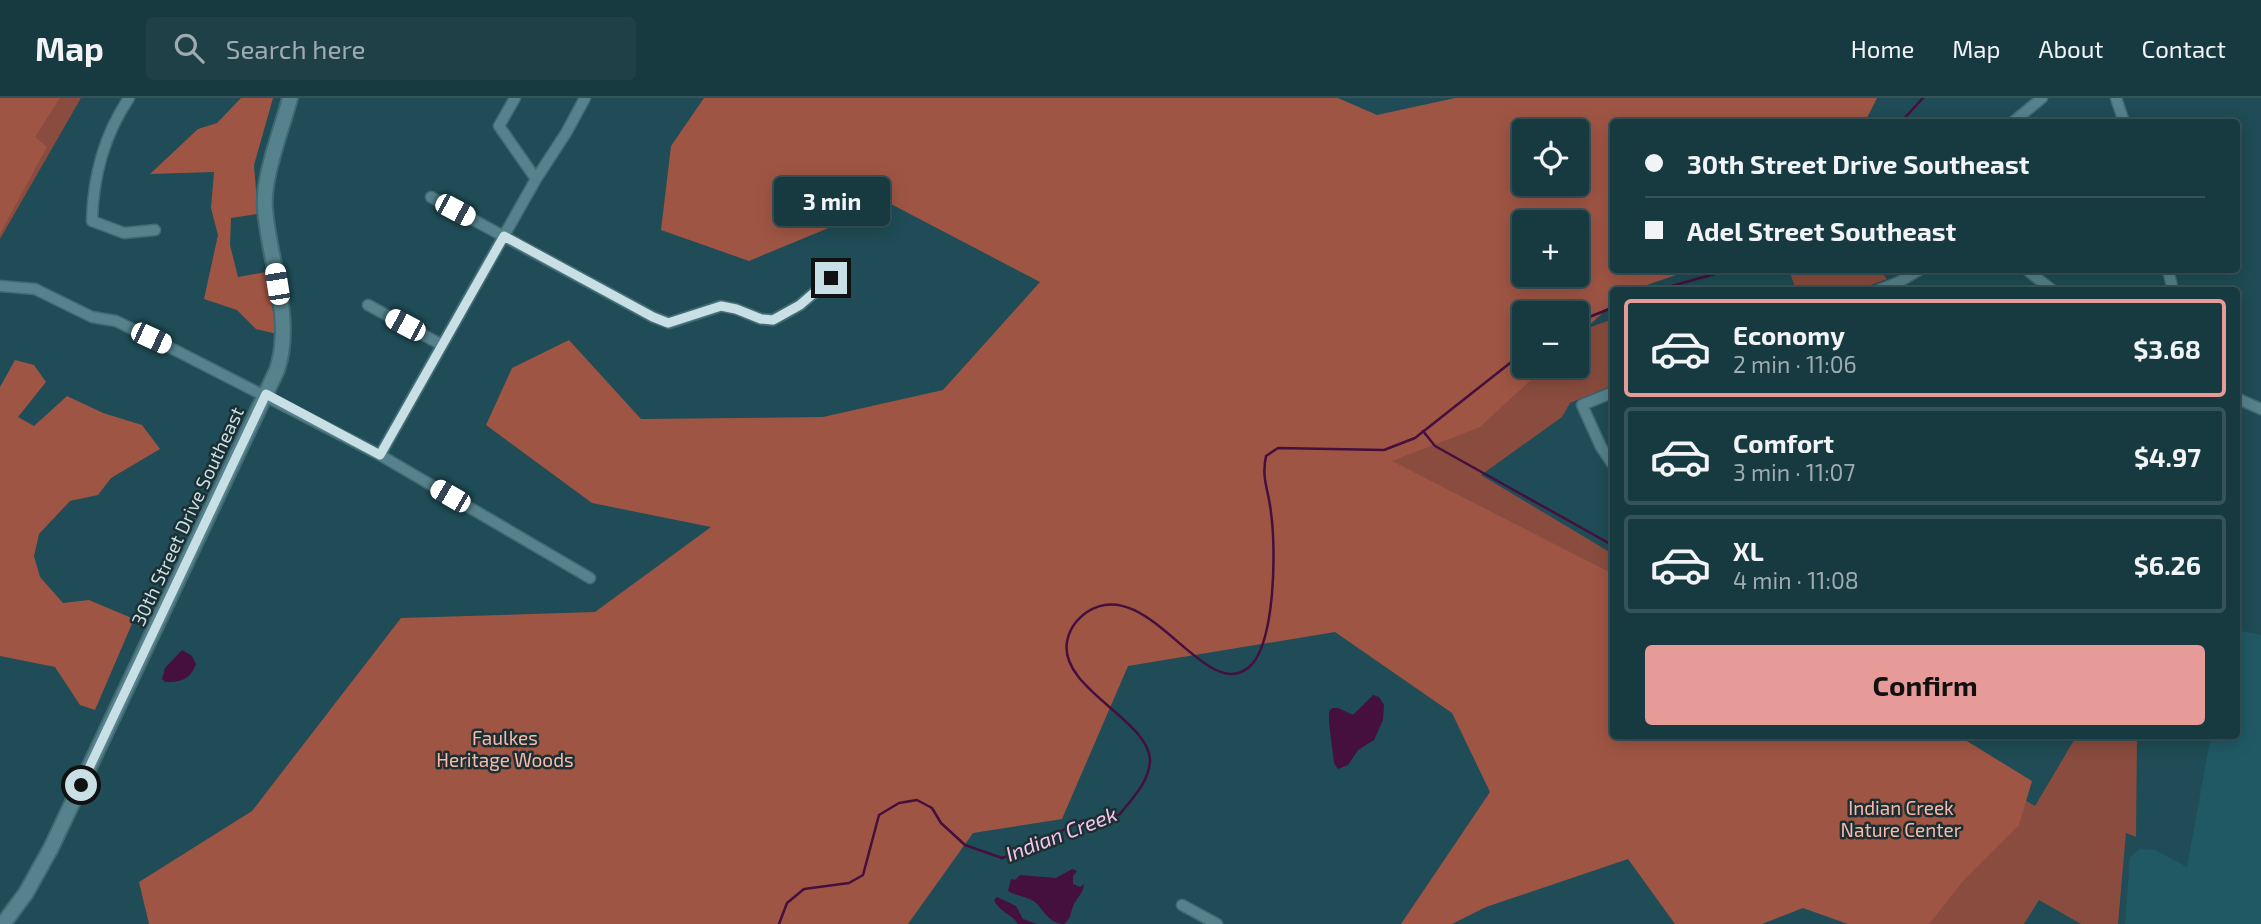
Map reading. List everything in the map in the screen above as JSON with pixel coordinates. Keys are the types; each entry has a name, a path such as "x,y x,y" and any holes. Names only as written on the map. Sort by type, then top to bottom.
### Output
{"main road":[{"name":"30th Street Drive Southeast","path":"3,924 48,856 278,370 284,340 265,197 290,98"}],"street":[{"path":"128,98 106,138 93,200 92,221 124,233 155,230"},
{"path":"515,98 499,126 536,179"},
{"path":"380,455 584,98"},
{"path":"2017,119 2042,98"},
{"path":"2116,98 2123,119"},
{"path":"430,197 668,323 721,306 761,319 773,320 800,305 831,278"},
{"path":"1886,287 1914,273"},
{"path":"2030,273 2048,287"},
{"path":"0,286 35,289 92,317 116,321 266,394 380,455 590,578"},
{"path":"368,305 442,345"},
{"path":"1610,394 1582,405 1596,437 1610,460"},
{"path":"2240,400 2261,409"},
{"path":"1182,905 1217,924"}],"shaded area":[{"path":"2240,631 2261,635 2261,924 2125,924 2130,857 2140,849 2155,850 2187,867 2210,739 2240,739"},
{"path":"182,650 192,656 196,664 194,669 184,679 165,682 162,679 165,668"},
{"path":"1373,695 1379,697 1384,705 1383,720 1374,740 1358,750 1348,765 1338,769 1334,763 1329,712 1332,708 1338,708 1353,715"},
{"path":"1072,869 1077,871 1073,876 1073,884 1080,887 1084,884 1070,917 1064,924 1051,919 1033,901 1008,891 1011,879 1015,880 1020,875 1056,878"},
{"path":"997,897 1016,906 1023,919 1037,924 1018,924 996,904 994,900"}],"green space":[{"path":"0,98 81,98 0,239"},
{"path":"0,98 60,98 35,137 47,147 0,234"},
{"path":"241,98 273,98 254,165 258,214 231,218 230,245 238,277 266,272 277,334 256,329 237,310 204,299 218,235 211,208 214,172 150,174 198,129 217,123"},
{"name":"Faulkes Heritage Woods","path":"704,98 1338,98 1377,115 1455,98 1877,98 1866,119 1610,119 1610,273 1682,273 1641,287 1610,287 1610,306 1589,326 1589,301 1512,301 1512,378 1533,378 1480,427 1392,461 1610,572 1610,739 1964,739 2032,781 2019,825 1964,880 1929,924 1848,924 1803,908 1762,924 1675,924 1628,859 1486,907 1452,924 1401,924 1490,792 1452,713 1335,632 1128,666 1062,819 973,833 908,924 149,924 139,882 252,811 401,618 595,612 711,527 592,503 486,425 512,368 569,340 641,419 823,417 943,390 1040,282 889,203 749,261 661,230 671,146"},
{"path":"1790,273 1882,273 1887,279 1865,287 1795,287"},
{"name":"Indian Creek Nature Center","path":"1610,320 1610,386 1570,403 1562,417 1481,475 1610,552 1610,739 1923,739 2035,806 2075,739 2137,739 2136,837 2126,833 2118,924 2081,924 2039,900 2024,924 1930,924 1519,699 1259,352 1512,365 1512,378 1589,378 1589,328"},
{"path":"15,360 34,365 46,382 18,417 34,426 67,396 103,413 142,425 160,449 111,478 98,495 70,501 39,534 34,556 40,577 63,603 89,600 134,619 95,710 80,705 55,667 0,656 0,387"}],"waterway":[{"name":"Indian Creek","path":"1904,119 1923,98"},
{"name":"Indian Creek","path":"1668,287 1718,273"},
{"name":"Indian Creek","path":"1589,317 1610,309"},
{"name":"Indian Creek","path":"779,924 787,903 804,889 849,883 863,875 879,815 899,803 917,800 932,808 941,823 965,845 1002,858 1081,821 1119,815 1143,783 1150,760 1146,745 1135,731 1089,689 1068,659 1067,642 1077,621 1087,612 1109,604 1131,609 1153,621 1213,668 1231,674 1248,668 1264,639 1272,595 1273,548 1265,479 1266,456 1278,448 1384,450 1415,438 1512,361"},
{"path":"1423,431 1435,446 1610,544"}],"route":[{"path":"81,785 266,394 380,455 504,236 668,323 721,306 761,319 773,320 800,305 831,278"}]}
